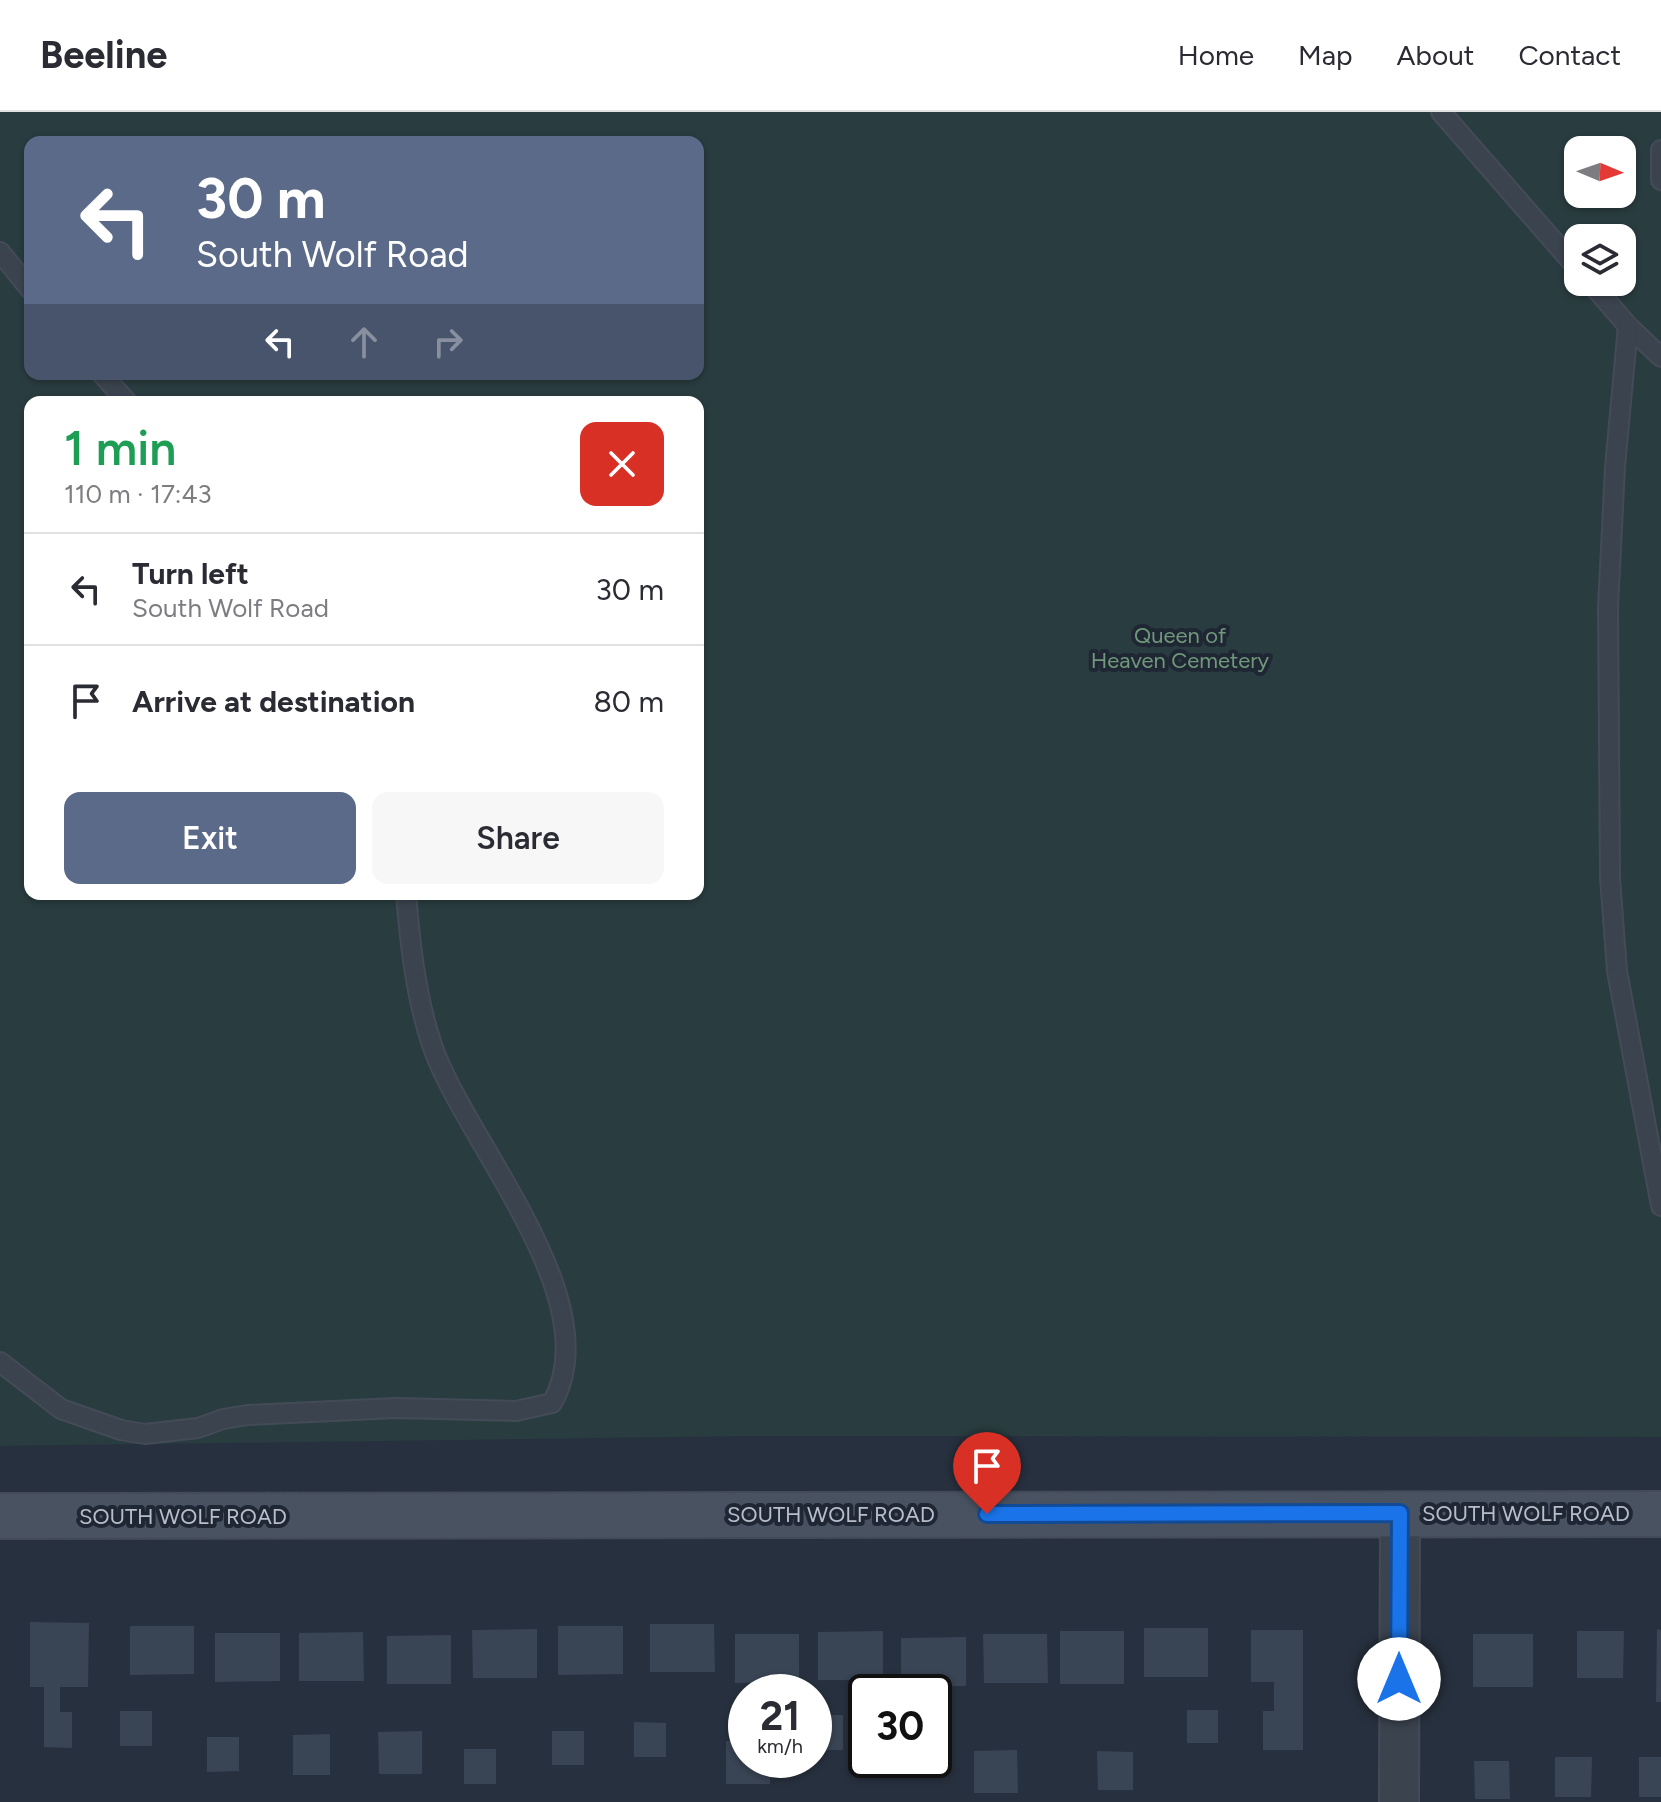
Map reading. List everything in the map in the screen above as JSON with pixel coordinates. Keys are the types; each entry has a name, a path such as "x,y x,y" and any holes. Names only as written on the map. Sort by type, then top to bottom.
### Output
{"main road":[{"name":"SOUTH WOLF ROAD","path":"0,1516 1661,1514"}],"street":[{"path":"1399,1802 1400,1513"}],"lane":[{"path":"1441,112 1564,253"},
{"path":"1661,150 1661,180"},
{"path":"0,252 24,282"},
{"path":"1602,296 1661,357"},
{"path":"1628,326 1615,467 1608,607 1610,878 1617,971 1661,1206"},
{"path":"107,380 122,396"},
{"path":"0,1362 61,1409 121,1430 145,1434 198,1428 223,1419 248,1415 396,1408 516,1411 552,1403 561,1387 565,1364 560,1307 544,1261 517,1203 447,1079 432,1045 419,997 407,900"}],"green space":[{"name":"Queen of Heaven Cemetery","path":"0,112 1661,112 1661,1437 755,1436 0,1446"}],"building":[{"path":"30,1622 89,1623 88,1687 60,1687 60,1712 72,1712 72,1748 44,1747 44,1687 30,1687"},
{"path":"650,1624 714,1624 715,1672 650,1672"},
{"path":"130,1626 194,1626 194,1674 130,1675"},
{"path":"558,1626 623,1626 623,1674 558,1675"},
{"path":"1144,1628 1208,1628 1208,1677 1144,1677"},
{"path":"537,1629 537,1678 473,1678 472,1630"},
{"path":"1657,1629 1661,1630 1661,1702 1656,1702"},
{"path":"1251,1630 1303,1630 1303,1750 1263,1750 1263,1711 1274,1711 1274,1682 1251,1682"},
{"path":"883,1631 883,1674 848,1674 848,1680 832,1680 832,1674 818,1674 818,1632"},
{"path":"1060,1631 1124,1631 1124,1684 1060,1684"},
{"path":"1577,1631 1624,1631 1623,1678 1577,1678"},
{"path":"363,1632 364,1681 299,1681 299,1633"},
{"path":"215,1633 280,1633 280,1681 215,1682"},
{"path":"735,1634 799,1634 799,1674 735,1674"},
{"path":"983,1634 1047,1634 1048,1683 984,1683"},
{"path":"1473,1634 1533,1634 1533,1687 1473,1687"},
{"path":"451,1635 451,1684 387,1684 387,1636"},
{"path":"966,1637 966,1686 952,1686 952,1674 901,1674 901,1638"},
{"path":"1187,1710 1218,1710 1218,1743 1187,1743"},
{"path":"120,1711 152,1711 152,1746 120,1746"},
{"path":"832,1715 843,1715 843,1750 832,1750"},
{"path":"634,1722 666,1723 666,1757 634,1757"},
{"path":"422,1731 422,1774 379,1774 378,1732"},
{"path":"552,1731 584,1731 584,1765 552,1765"},
{"path":"330,1734 330,1775 293,1775 293,1735"},
{"path":"207,1737 239,1737 239,1771 207,1772"},
{"path":"726,1741 728,1778 770,1778 770,1784 726,1784"},
{"path":"464,1749 496,1749 496,1784 464,1784"},
{"path":"1017,1750 1018,1793 974,1793 974,1751"},
{"path":"1097,1751 1133,1752 1133,1790 1098,1790"},
{"path":"1555,1757 1592,1757 1591,1797 1555,1797"},
{"path":"1639,1757 1661,1757 1661,1797 1639,1797"},
{"path":"1474,1761 1509,1761 1510,1799 1475,1799"}],"route":[{"path":"987,1514 1400,1513 1399,1679"}]}
